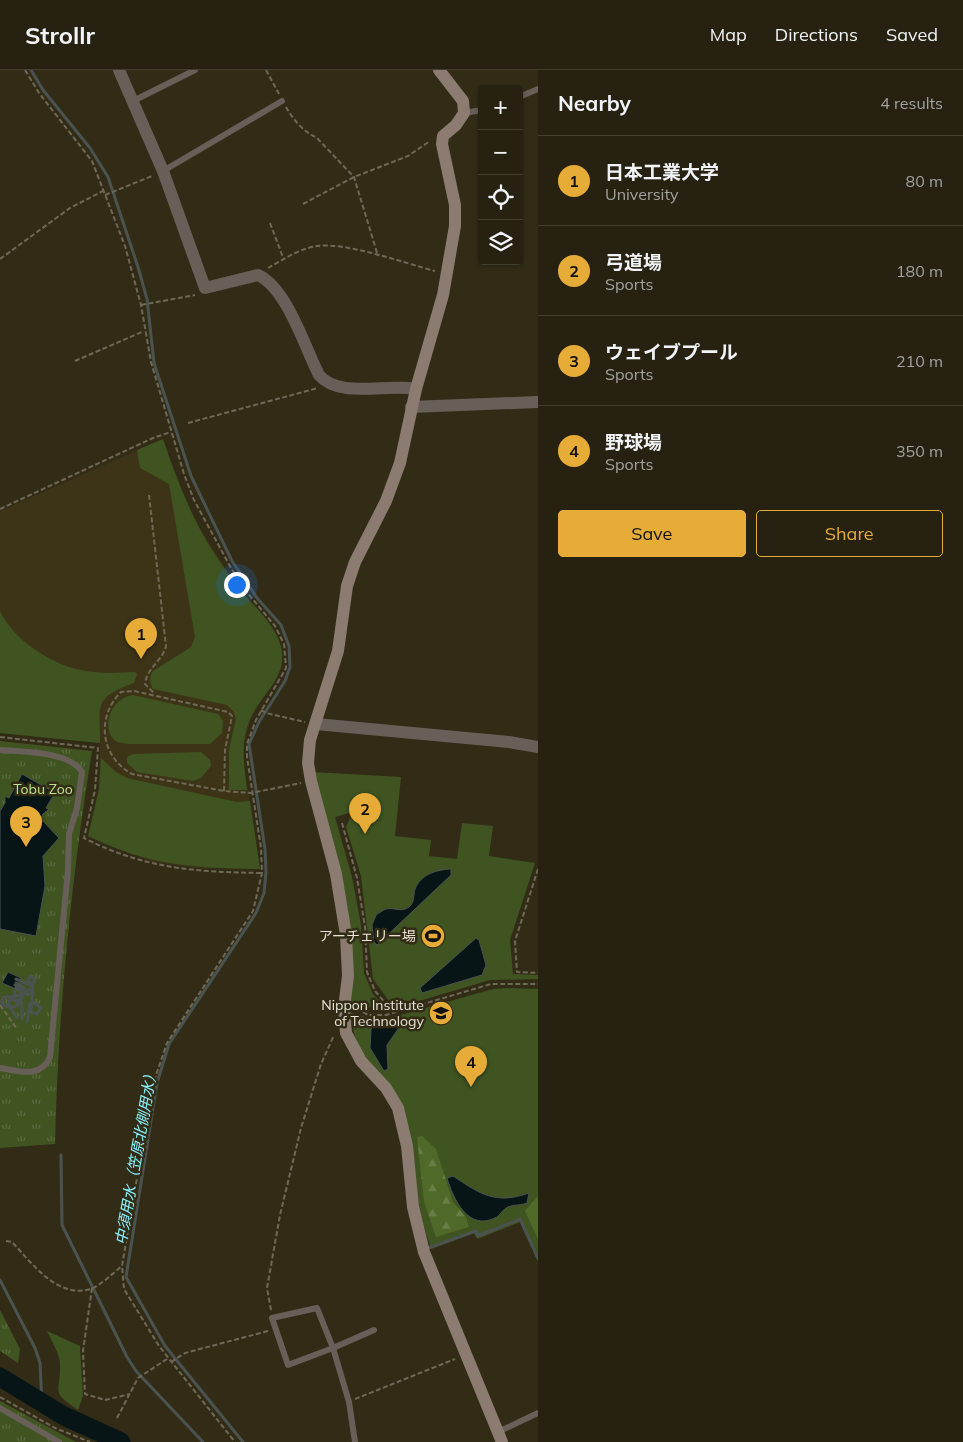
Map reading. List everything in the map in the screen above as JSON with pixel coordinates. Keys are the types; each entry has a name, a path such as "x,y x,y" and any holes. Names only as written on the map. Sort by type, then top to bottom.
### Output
{"street":[{"path":"119,70 164,171 205,288 258,275 272,286 283,302 319,375 329,385 340,388 416,389"},
{"path":"439,70 463,101 464,113 456,125 443,136 442,144 455,204 455,226 446,274 438,314 411,408 400,462 386,501 355,562 347,586 338,651 313,724 309,756 311,781 336,874 346,935 348,976 344,1021 352,1046 386,1088 398,1108 407,1146 413,1207 424,1252 500,1437"},
{"path":"411,408 538,402"},
{"path":"313,724 509,742 538,747"}],"lane":[{"path":"133,102 195,70"},
{"path":"523,95 538,89"},
{"path":"164,171 282,101"},
{"path":"464,113 478,111"},
{"path":"0,750 60,757 79,768 82,772 68,847 68,870 50,1058 46,1065 38,1072 0,1068"},
{"path":"355,1442 349,1402 333,1348 317,1308 272,1318 288,1365 333,1348 374,1330"},
{"path":"0,1408 59,1442"},
{"path":"500,1437 538,1413"}],"path":[{"path":"25,70 39,93 87,152 105,195 125,246 143,304 144,331 151,362 171,432 194,500 211,534 240,583 276,626 284,644 286,668 262,710 247,744 252,793 261,848 262,873 253,912 167,1043 153,1084 122,1266 124,1289 168,1359 235,1442"},
{"path":"266,70 290,115 310,135 316,137 354,177 378,256"},
{"path":"303,204 354,177 408,156 424,144 443,136"},
{"path":"105,195 164,171"},
{"path":"0,259 70,208 103,191"},
{"path":"270,223 284,260"},
{"path":"258,275 306,249 326,246 378,256 446,274"},
{"path":"143,304 195,295 205,288"},
{"path":"75,361 144,331"},
{"path":"188,423 329,385"},
{"path":"0,509 153,438 171,432"},
{"path":"149,495 166,646 163,656 150,668 146,676 145,684 156,696"},
{"path":"224,791 225,750 232,716 224,710 134,691 121,692 111,702 105,715 107,748 120,768 132,774 224,791 252,793 311,781"},
{"path":"262,710 266,713 313,724"},
{"path":"0,737 98,748 95,790 84,838 103,848 153,864 198,872 262,873"},
{"path":"342,823 357,878 365,927 367,972 375,991 394,1013"},
{"path":"538,869 515,941 517,972 538,973"},
{"path":"345,1004 370,1015 394,1013 491,984 538,984"},
{"path":"0,1005 17,1029"},
{"path":"272,1318 267,1288 289,1176 301,1128 322,1064 337,1028 344,1021"},
{"path":"6,1242 12,1242 57,1285 73,1291 92,1288 122,1266"},
{"path":"92,1288 83,1351 85,1394 105,1400 130,1394"},
{"path":"171,1362 185,1353 276,1328"},
{"path":"349,1402 465,1355"},
{"path":"117,1418 138,1378 168,1359"},
{"path":"0,1397 56,1428 90,1442"}],"shaded area":[{"path":"163,439 176,479 200,529 237,586 278,636 282,651 282,667 251,718 244,743 243,757 260,869 198,868 153,862 88,836 99,789 100,743 0,733 0,511"},
{"path":"22,774 55,793 46,808 49,809 43,814 37,824 43,821 59,838 43,856 45,886 36,936 0,929 0,811 5,803 5,796 9,798"},
{"path":"451,869 451,875 377,945 374,942 372,925 376,915 386,909 406,909 411,905 415,889 425,876 440,870"},
{"path":"476,938 479,940 486,965 482,975 422,993 420,988"},
{"path":"8,972 21,978 16,989 2,983"},
{"path":"401,1020 401,1025 387,1045 388,1069 384,1071 370,1048 371,1029 375,1024"},
{"path":"453,1176 489,1196 507,1198 529,1193 527,1203 508,1207 497,1217 487,1221 478,1220 470,1217 463,1211 453,1195 447,1178"}],"green space":[{"path":"163,439 184,496 204,537 238,587 271,625 280,643 282,662 280,671 254,711 247,728 244,754 247,790 229,790 229,749 236,719 234,712 227,705 153,689 150,682 153,671 191,647 195,637 169,484 140,468 137,450"},
{"path":"0,611 6,621 23,640 34,649 57,662 88,671 108,673 135,672 137,674 134,683 111,693 105,698 100,711 100,743 0,733"},
{"path":"133,695 218,714 223,721 222,733 210,744 129,744 117,742 109,731 110,716 118,702 125,697"},
{"name":"Tobu Zoo","path":"0,741 92,751 72,898 62,996 55,1144 0,1148"},
{"path":"201,752 210,760 211,766 201,778 193,781 137,772 127,763 127,757 133,754"},
{"path":"101,758 116,772 127,778 237,802 250,801 260,869 213,868 172,863 131,854 88,836 99,789"},
{"path":"313,772 401,777 395,836 431,840 429,856 457,859 462,823 493,826 489,856 535,863 510,940 513,974 538,975 538,979 490,980 399,1007 389,1001 373,979 361,876 346,827 350,818 349,813 335,817 352,877 361,925 364,973 373,994 383,1005 381,1011 349,1001 353,976"},
{"path":"493,989 538,989 538,1262 520,1222 477,1239 474,1233 431,1249 417,1205 409,1131 356,1043 350,1012 371,1019 383,1020"},
{"path":"422,1136 436,1149 453,1202 466,1217 469,1227 436,1237 424,1202 417,1137"},
{"path":"538,1196 538,1239 525,1211"},
{"path":"0,1310 20,1349 18,1363 0,1351"},
{"path":"47,1331 80,1346 83,1396 78,1410 63,1399 58,1391 60,1360"},
{"path":"0,1401 76,1442 0,1442"}],"waterway":[{"name":"中須用水（笠原北側用水）","path":"31,70 43,90 90,148 108,177 147,299 154,363 191,476 232,561 257,598 281,625 289,646 290,667 285,681 259,722 249,744 265,849 266,872 264,893 256,913 169,1044 157,1083 126,1277 165,1346 243,1442"},
{"path":"16,979 30,985 31,985 34,983 35,979 31,976 28,979 29,982 31,984 31,985 33,987 32,993 28,995 26,991"},
{"path":"16,983 23,987 25,992 18,1005"},
{"path":"15,985 23,990 21,995 20,996 17,996 16,996 14,995 16,988 22,990 21,994 19,995 17,996 15,997 4,997 1,1002 8,1007 10,1007 13,1007 17,1006 17,1001 10,999 8,1004 17,1018"},
{"path":"26,991 31,989 33,993 31,1010 31,1012 37,1014 41,1008 33,1002 30,1003 27,1022"},
{"path":"18,1000 22,1003 22,1019"},
{"path":"61,1155 62,1225 127,1357 136,1371 203,1442"},
{"path":"428,1248 476,1231 478,1236 520,1219 538,1258"},
{"path":"0,1280 35,1348 40,1363 42,1404"},
{"path":"0,1377 64,1416 121,1442"}],"place":[{"name":"日本工業大学","path":"141,659"},
{"name":"弓道場","path":"365,834"},
{"name":"ウェイブプール","path":"26,847"},
{"name":"アーチェリー場","path":"433,936"},
{"name":"Nippon Institute of Technology","path":"441,1013"},
{"name":"野球場","path":"471,1087"}]}
